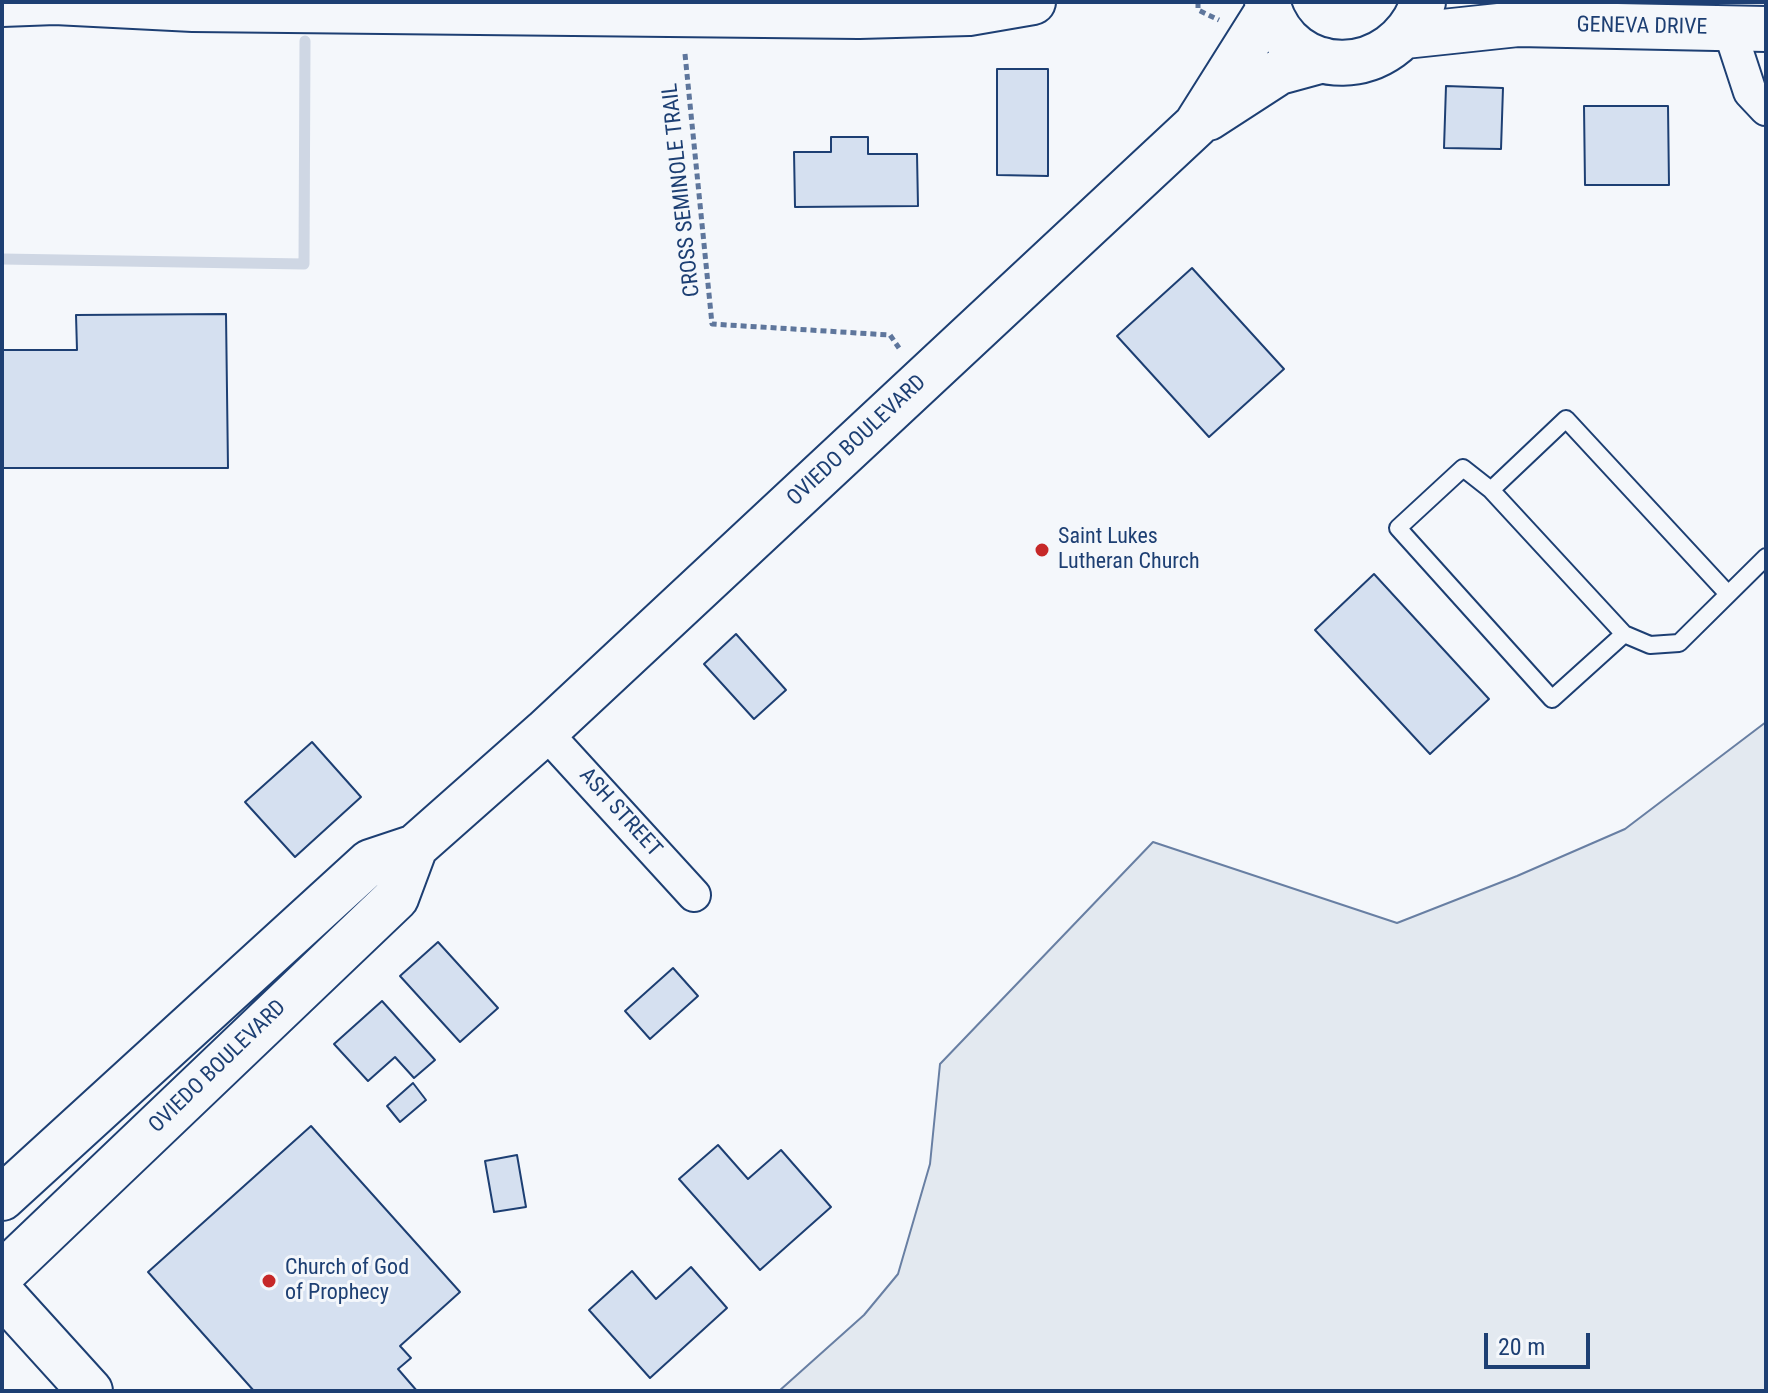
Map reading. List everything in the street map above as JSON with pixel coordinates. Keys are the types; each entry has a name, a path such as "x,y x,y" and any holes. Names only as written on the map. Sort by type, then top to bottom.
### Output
{"main road":[{"path":"2,4 55,2 193,9 859,16 969,13 1033,2"},
{"name":"GENEVA DRIVE","path":"1475,2 1518,24"},
{"path":"1268,5 1279,29 1293,45 1323,60 1345,63 1367,60 1387,51 1414,19"},
{"name":"OVIEDO BOULEVARD","path":"2,1198 370,862 415,847 545,732 1196,125 1268,5"},
{"name":"GENEVA DRIVE","path":"1414,19 1748,29"},
{"path":"1196,125 1279,72 1323,60"},
{"name":"OVIEDO BOULEVARD","path":"2,1274 396,898 415,847"},
{"path":"2,1294 90,1391"}],"street":[{"path":"1748,29 1750,92 1766,109"},
{"name":"ASH STREET","path":"545,732 694,895"}],"lane":[{"path":"1491,490 1566,419 1728,594"},
{"path":"1624,634 1552,699 1398,528 1463,468 1491,490 1624,634 1650,645 1679,643 1766,557"}],"path":[{"name":"CROSS SEMINOLE TRAIL","path":"684,41 712,324 890,335 904,357"}],"shaded area":[{"path":"1766,722 1766,1391 779,1391 864,1315 898,1274 930,1164 940,1064 1153,842 1397,923 1625,829"}],"building":[{"path":"997,69 1048,69 1048,176 997,175"},
{"path":"1446,86 1503,88 1501,149 1444,148"},
{"path":"1584,106 1668,106 1669,185 1585,185"},
{"path":"831,137 868,137 868,154 917,154 918,206 795,207 794,152 831,152"},
{"path":"1192,268 1284,369 1209,437 1117,336"},
{"path":"226,314 228,468 2,468 2,350 77,350 76,315"},
{"path":"1374,574 1489,699 1430,754 1315,630"},
{"path":"736,634 786,690 754,719 704,664"},
{"path":"312,742 361,797 295,857 245,802"},
{"path":"438,942 498,1008 460,1042 400,976"},
{"path":"673,968 698,996 650,1039 625,1011"},
{"path":"382,1001 435,1060 414,1078 395,1057 368,1081 334,1044"},
{"path":"413,1083 426,1100 400,1122 387,1106"},
{"path":"311,1126 460,1292 400,1346 411,1358 398,1369 417,1391 254,1391 148,1272"},
{"path":"718,1145 748,1179 781,1150 831,1207 760,1270 679,1179"},
{"path":"517,1155 526,1207 494,1212 485,1161"},
{"path":"691,1267 727,1308 650,1378 589,1310 632,1271 656,1299"}],"waterway":[{"path":"2,259 304,264 305,41"}],"place":[{"name":"Saint Lukes Lutheran Church","path":"1042,550"},
{"name":"Church of God of Prophecy","path":"269,1281"}]}
